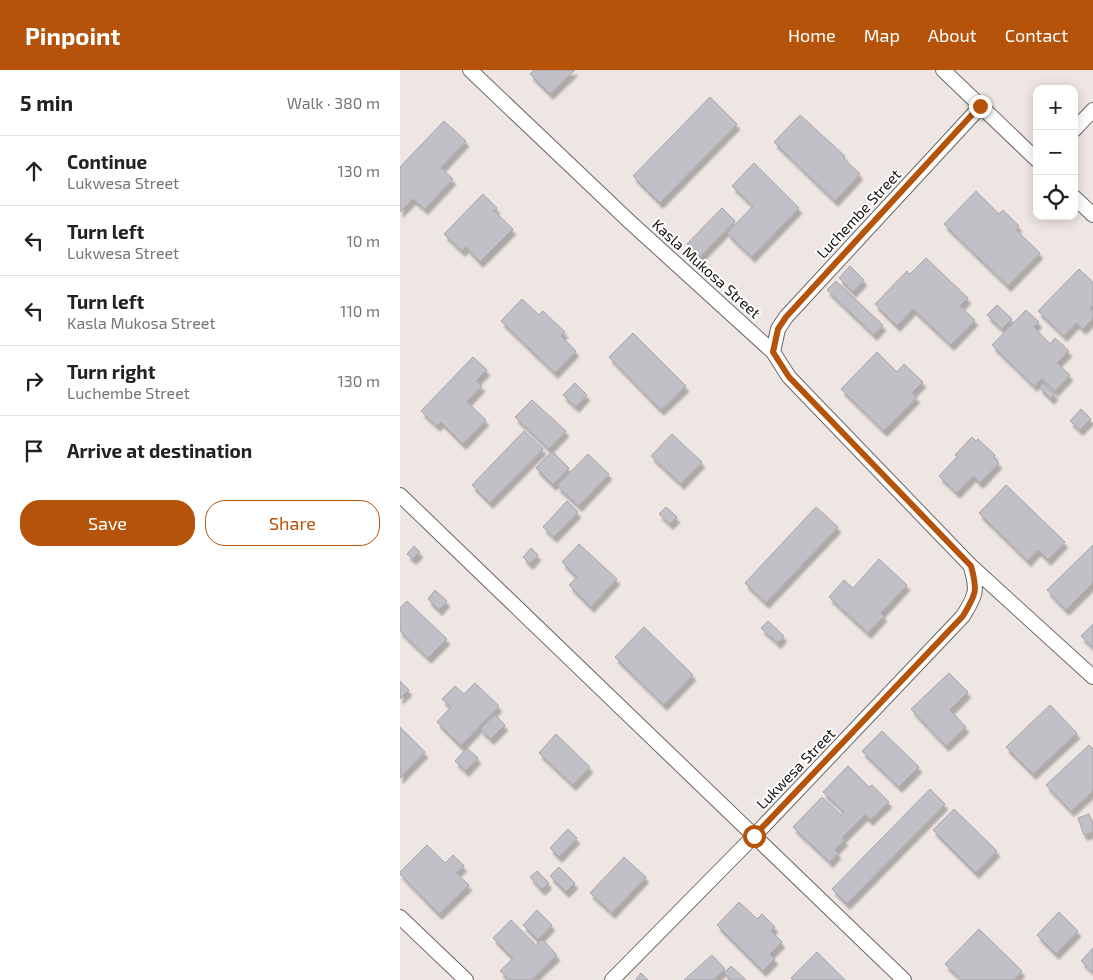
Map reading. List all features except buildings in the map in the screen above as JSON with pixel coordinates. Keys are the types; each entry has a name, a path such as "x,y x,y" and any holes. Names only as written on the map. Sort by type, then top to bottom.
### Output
{"street":[{"name":"Kasla Mukosa Street","path":"470,70 630,222 773,352 789,377 971,566 1093,677"},
{"path":"943,70 1033,156"},
{"name":"Luchembe Street","path":"773,352 778,329 786,317 980,106"},
{"path":"1078,126 1093,110"},
{"path":"1078,201 1093,215"},
{"path":"400,495 904,980"},
{"name":"Lukwesa Street","path":"612,980 754,836 963,616 974,598 976,584 971,566"},
{"path":"400,917 466,980"}],"route":[{"path":"754,836 963,616 974,598 976,584 971,566 789,377 773,352 778,329 786,317 980,106"}]}
